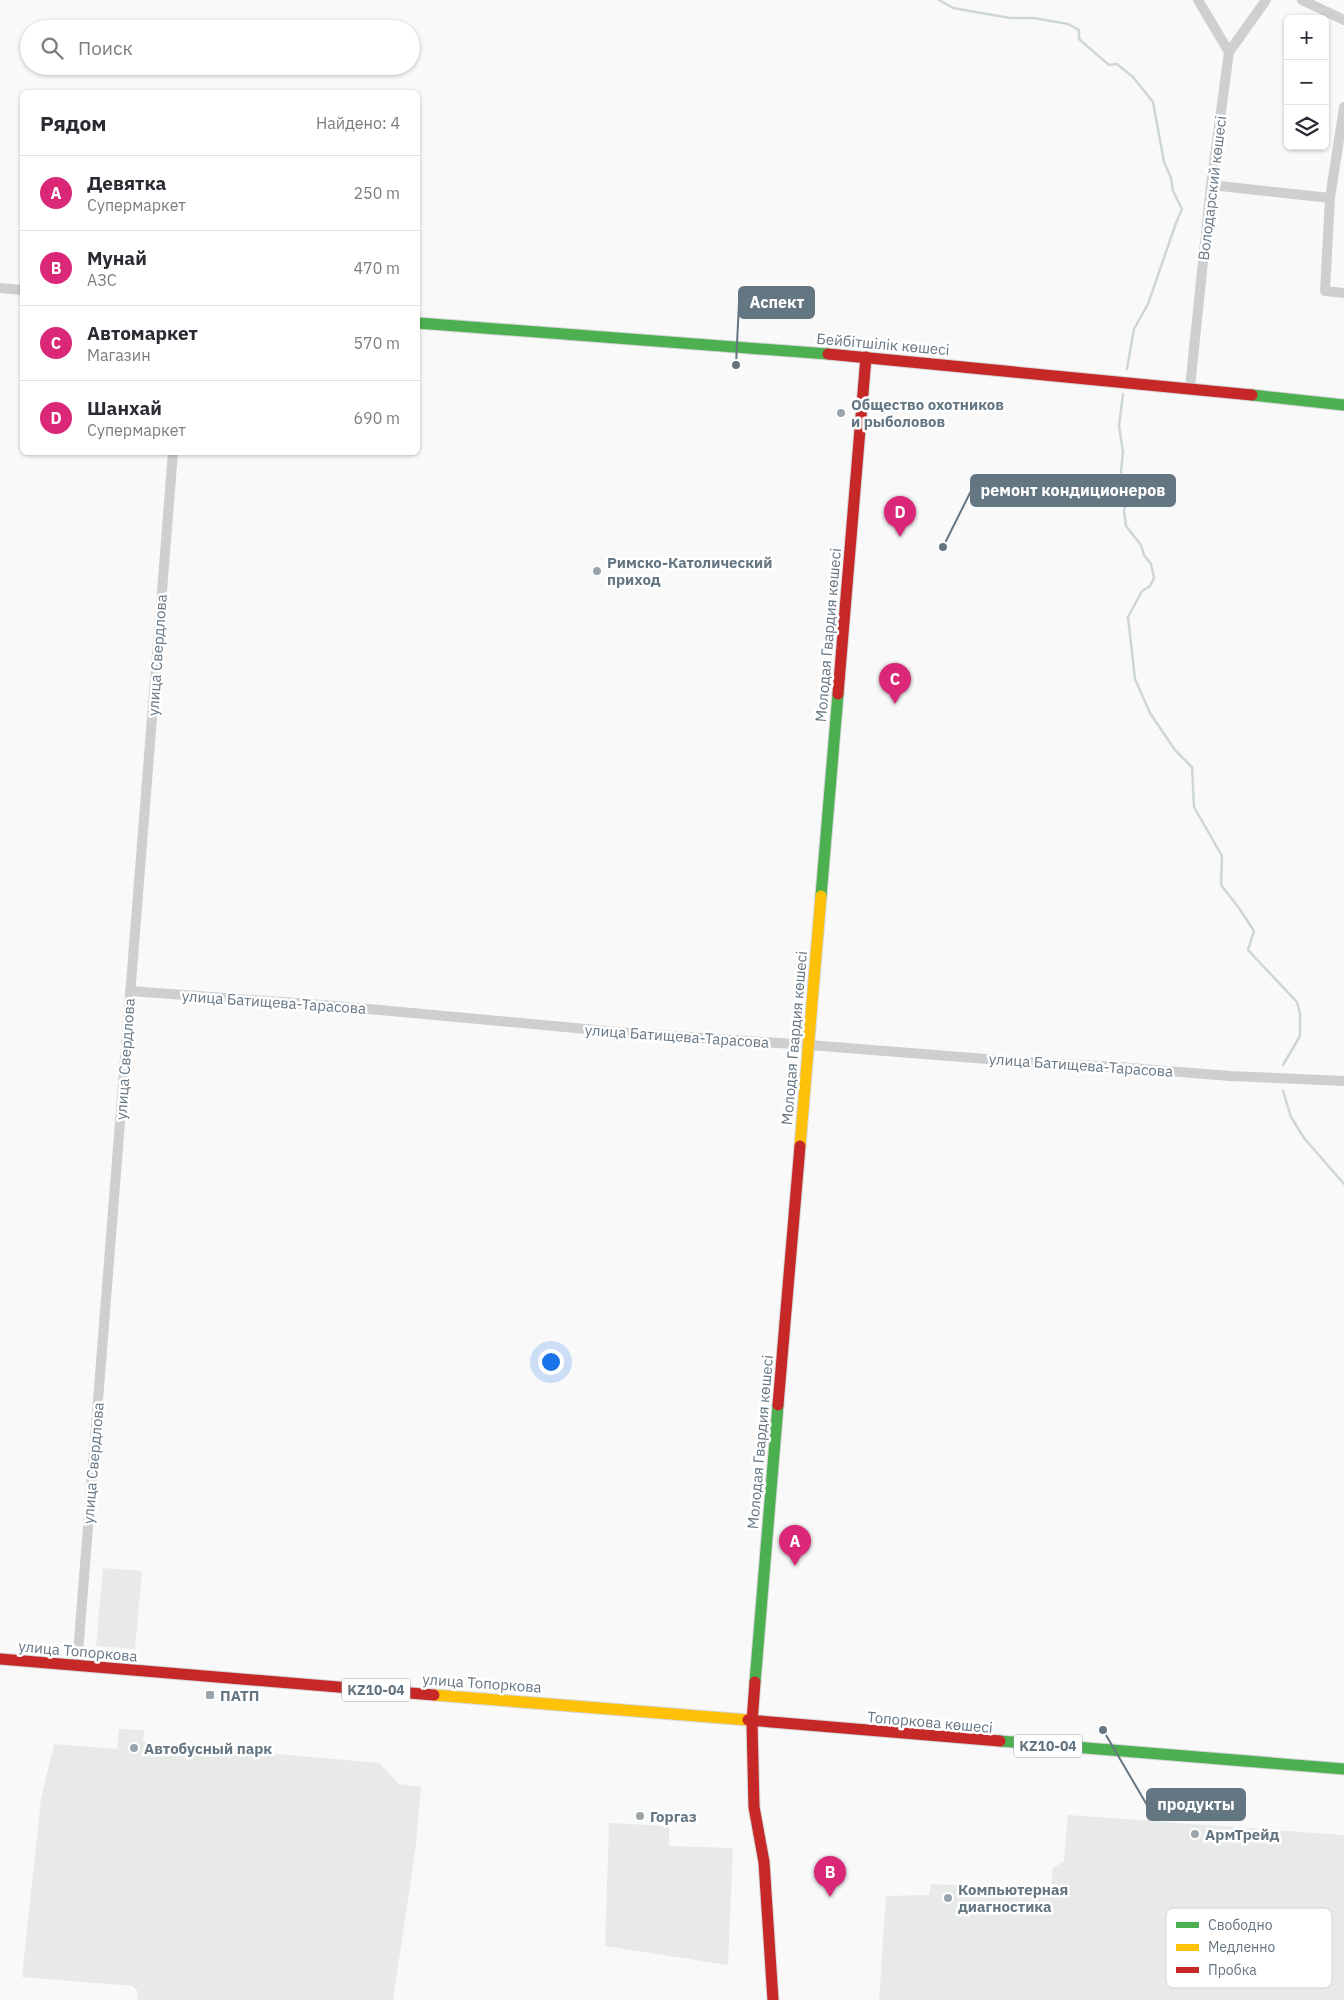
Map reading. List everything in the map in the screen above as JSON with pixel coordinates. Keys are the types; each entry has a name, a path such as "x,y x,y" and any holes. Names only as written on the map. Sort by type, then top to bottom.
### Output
{"main road":[{"name":"Бейбітшілік көшесі","path":"420,323 589,334 1053,373 1344,405"},
{"name":"Молодая Гвардия көшесі","path":"773,2000 764,1862 754,1807 752,1722 866,357"},
{"name":"улица Топоркова","path":"0,1659 544,1703 752,1722"},
{"name":"Топоркова көшесі","path":"752,1722 1344,1769"}],"street":[{"path":"1198,0 1229,52"},
{"name":"Володарский көшесі","path":"1190,387 1211,185 1229,52 1266,0"},
{"path":"1302,0 1344,20"},
{"path":"1344,107 1330,198 1325,291 1344,293"},
{"path":"1211,185 1330,198"},
{"path":"0,288 20,290"},
{"name":"улица Свердлова","path":"77,1666 173,455"},
{"name":"улица Батищева-Тарасова","path":"130,991 336,1006 629,1033 1230,1076 1344,1081"}],"shaded area":[{"path":"103,1568 142,1571 135,1649 96,1646"},
{"name":"Автобусный парк","path":"119,1729 144,1730 143,1742 379,1763 399,1784 421,1787 416,1845 393,2000 137,2000 138,1992 133,1986 22,1977 41,1799 54,1744 117,1749"},
{"path":"1068,1815 1344,1835 1344,2000 879,2000 886,1896 929,1895 931,1884 1051,1889 1053,1868 1064,1861"},
{"path":"609,1823 669,1826 669,1846 733,1848 728,1965 605,1946"}],"waterway":[{"path":"939,0 953,8 1010,18 1034,18 1068,24 1079,30 1079,39 1109,65 1117,64 1133,77 1153,102 1164,162 1171,178 1173,191 1182,209 1148,304 1134,329 1127,369"},
{"path":"1123,394 1119,426 1123,452 1121,472 1127,498 1124,511 1126,526 1141,545 1144,555 1151,564 1154,578 1150,586 1142,591 1128,617 1135,679 1150,713 1175,750 1192,767 1194,807 1222,856 1221,885 1254,931 1248,950 1297,1002 1300,1014 1300,1036 1283,1065"},
{"path":"1283,1091 1291,1117 1304,1138 1344,1184"}],"traffic: fast":[{"path":"420,323 828,354"},
{"path":"1252,395 1344,405"},
{"path":"821,896 838,694"},
{"path":"755,1682 778,1405"},
{"path":"1000,1741 1344,1769"}],"traffic: slow":[{"path":"800,1146 821,896"},
{"path":"434,1695 748,1720"}],"traffic: jam":[{"path":"828,354 1252,395"},
{"path":"838,694 866,357"},
{"path":"778,1405 800,1146"},
{"path":"0,1659 434,1695"},
{"path":"755,1682 752,1722 754,1807 764,1862 773,2000"},
{"path":"748,1720 1000,1741"}],"place":[{"name":"Аспект","path":"736,365"},
{"name":"Общество охотников и рыболовов","path":"841,413"},
{"name":"Шанхай","path":"900,537"},
{"name":"ремонт кондиционеров","path":"943,547"},
{"name":"Римско-Католический приход","path":"597,571"},
{"name":"Автомаркет","path":"895,704"},
{"name":"Девятка","path":"795,1566"},
{"name":"ПАТП","path":"210,1695"},
{"name":"продукты","path":"1103,1730"},
{"name":"Автобусный парк","path":"134,1748"},
{"name":"Горгаз","path":"640,1816"},
{"name":"АрмТрейд","path":"1195,1834"},
{"name":"Мунай","path":"830,1897"},
{"name":"Компьютерная диагностика","path":"948,1898"}]}
